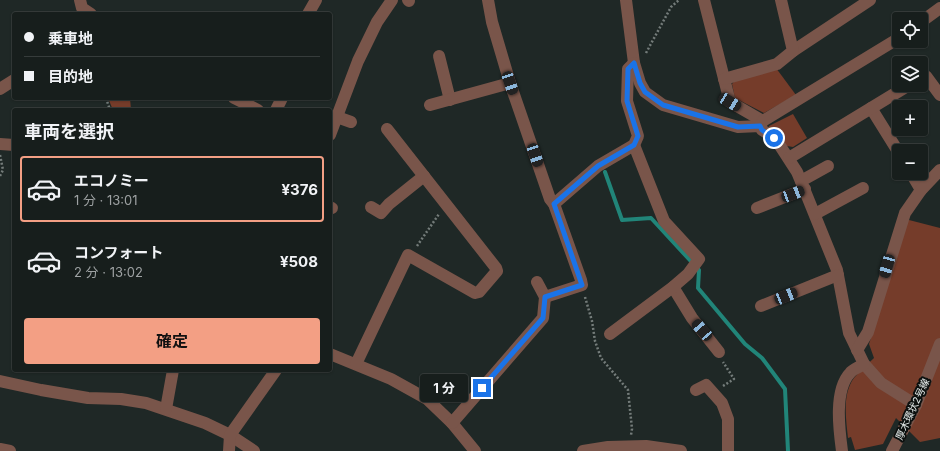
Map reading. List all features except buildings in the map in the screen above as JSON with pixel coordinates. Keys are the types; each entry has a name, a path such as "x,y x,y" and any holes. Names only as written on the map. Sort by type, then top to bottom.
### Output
{"street":[{"path":"309,12 316,0"},
{"path":"332,130 358,61 358,46 392,0"},
{"path":"488,0 492,22 510,83 550,199 554,204 582,285 545,297"},
{"path":"626,0 634,65 645,92 663,105 738,127 761,123 892,42"},
{"path":"704,0 730,102 761,123 762,130 774,138 788,158 803,185 838,275 849,333 864,364 881,383 916,405"},
{"path":"780,0 793,51"},
{"path":"724,79 777,64 793,51 870,0"},
{"path":"928,17 940,8"},
{"path":"439,56 450,100"},
{"path":"554,204 598,166 634,145 638,136 627,101 628,69 634,65"},
{"path":"928,79 940,95"},
{"path":"0,89 12,81"},
{"path":"430,105 510,83"},
{"path":"788,158 897,92"},
{"path":"238,100 254,108"},
{"path":"871,108 893,144"},
{"path":"337,117 351,122"},
{"path":"356,364 408,255 476,293 479,292 497,271 447,203 392,142 387,128"},
{"path":"0,144 12,145"},
{"path":"610,334 673,287 688,274 699,259 664,221 634,145"},
{"path":"758,208 803,185 828,166"},
{"path":"857,350 868,332 905,213 921,190 940,170"},
{"path":"370,207 379,218 389,204 424,176"},
{"path":"915,180 921,190"},
{"path":"815,214 863,188"},
{"path":"767,299 838,275"},
{"path":"452,423 543,318 545,297 537,282"},
{"path":"673,287 692,318 718,342"},
{"name":"厚木環状2号線","path":"892,451 916,405 940,344"},
{"path":"332,355 391,379 427,399 452,423 475,451"},
{"path":"842,451 839,408 843,385 851,372 864,364"},
{"path":"166,409 172,372"},
{"path":"229,451 230,435 275,372"},
{"path":"0,381 41,390 146,403 205,422 230,435 254,451"},
{"path":"696,390 706,385 722,403 728,419 728,451"},
{"path":"582,451 608,447 630,446 646,446 681,451"},
{"path":"0,449 10,451"}],"path":[{"path":"634,65 642,60 671,7 679,0"},
{"path":"0,153 3,170 0,176"},
{"path":"410,256 447,203"},
{"path":"581,286 592,321 595,341 601,358 628,390 632,429 630,446"},
{"path":"713,392 734,379 719,356 718,342"}],"shaded area":[{"path":"776,68 796,95 764,113 735,98 732,84 736,79"},
{"path":"109,100 130,100 131,108 112,108"},
{"path":"793,114 807,138 793,147 787,146 768,129 769,126"},
{"path":"909,220 940,228 940,438 920,442 896,418 883,444 855,450 851,437 848,438 846,423 846,399 850,384 854,378 874,358 869,344 905,225"}],"waterway":[{"path":"605,172 622,220 651,218 699,270 698,288 745,344 762,358 785,389 788,451"}],"route":[{"path":"482,388 543,318 545,297 582,285 554,204 598,166 634,145 638,136 627,101 628,69 634,63 640,83 645,92 663,105 738,127 760,126 762,130 774,138"}]}
